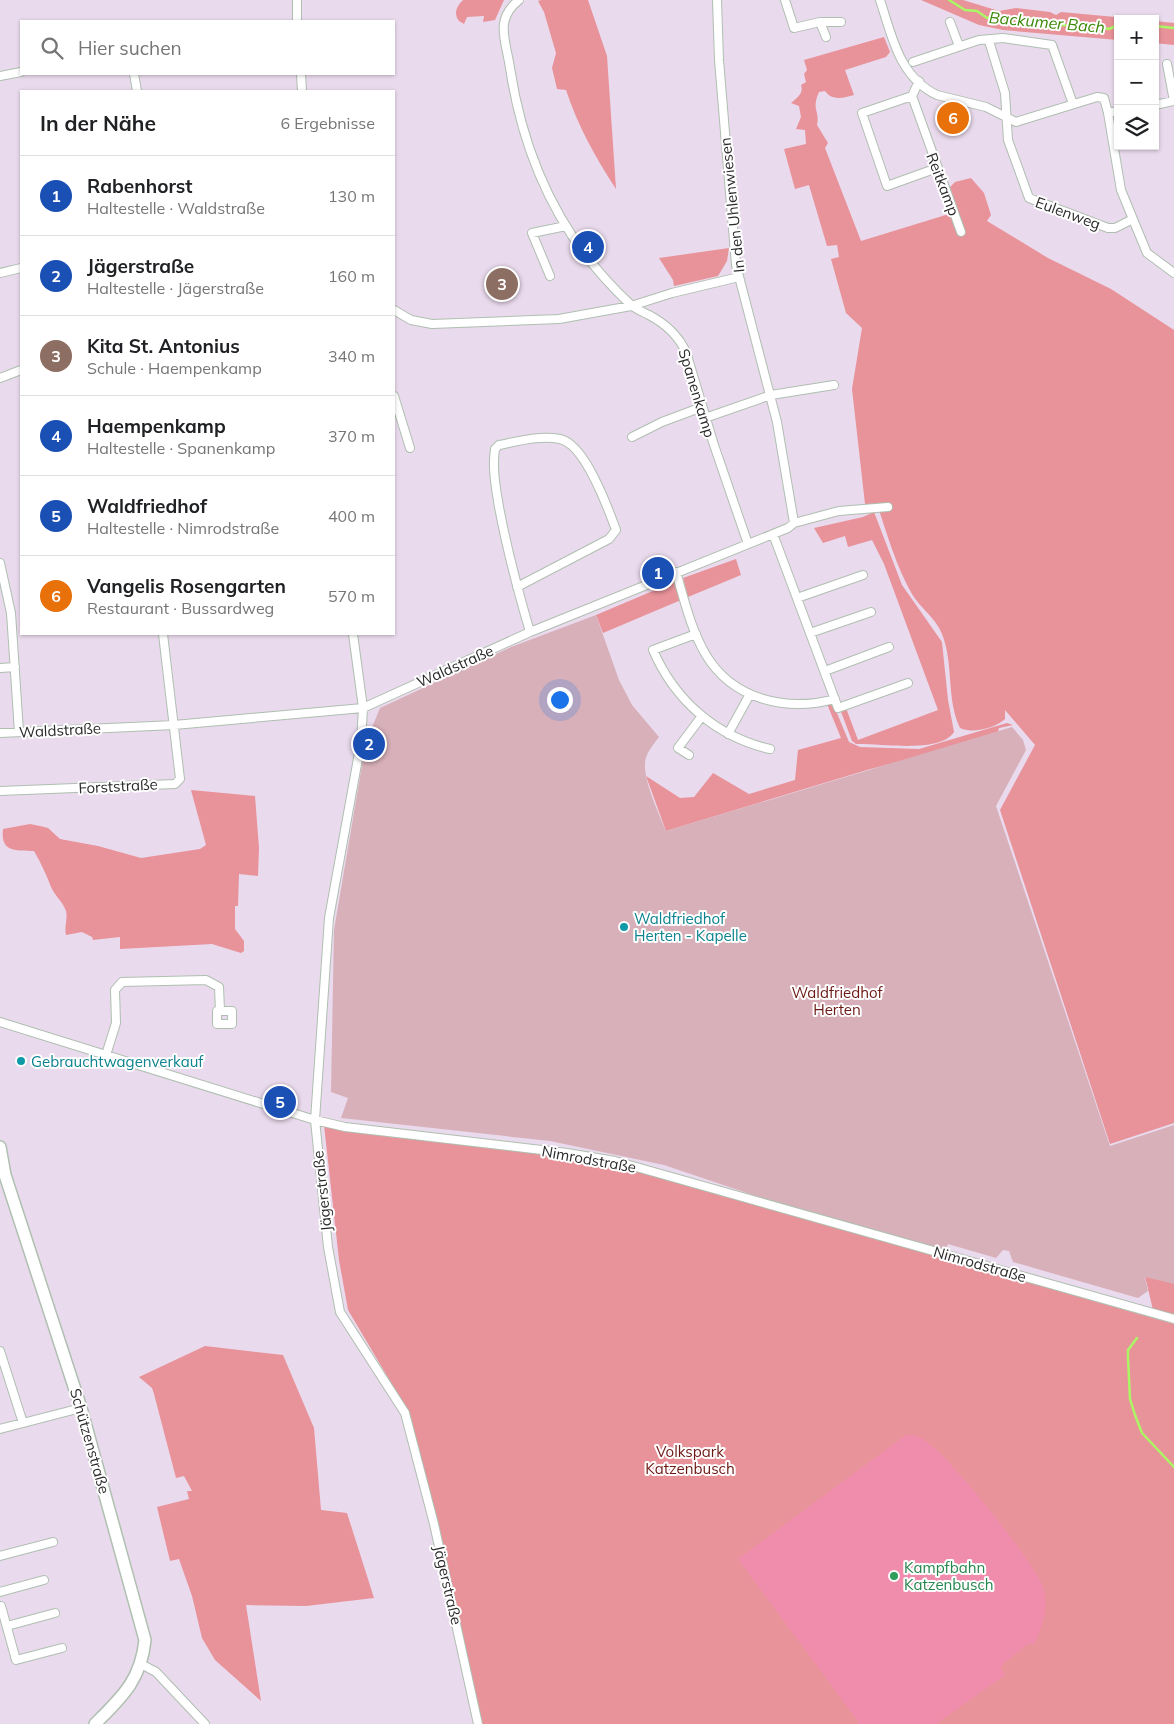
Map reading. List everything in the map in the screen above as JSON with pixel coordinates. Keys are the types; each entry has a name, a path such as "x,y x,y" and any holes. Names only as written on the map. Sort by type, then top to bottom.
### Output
{"main road":[{"name":"Schützenstraße","path":"0,1147 2,1176 81,1408 145,1640 138,1675 129,1688 95,1724"}],"street":[{"path":"296,0 297,20"},
{"name":"Spanenkamp","path":"520,0 512,4 502,22 517,110 541,183 566,226 593,263 631,306 661,322 680,340 686,352 705,418 748,544"},
{"name":"In den Uhlenwiesen","path":"717,0 726,147 736,265 778,422 794,523"},
{"path":"785,0 794,28 820,22 841,22"},
{"path":"880,0 903,66 937,95 986,107 1016,122 1100,97 1105,101 1121,190 1147,253 1174,273"},
{"path":"820,22 826,37"},
{"path":"950,22 958,46"},
{"path":"913,62 979,40 988,41 1003,38 1052,44 1073,104"},
{"name":"Eulenweg","path":"988,41 1005,93 1008,140 1029,198 1108,228 1115,228 1133,219"},
{"path":"1159,103 1174,101 1167,64"},
{"path":"0,76 20,72"},
{"path":"134,75 137,90"},
{"path":"300,75 302,90"},
{"path":"919,81 912,96 862,114 886,186 937,168"},
{"name":"Reitkamp","path":"912,96 961,232"},
{"path":"1108,113 1114,112"},
{"path":"550,276 532,233 566,226"},
{"path":"0,273 20,268"},
{"path":"395,311 411,320 432,324 558,319 631,306 672,293 739,276"},
{"path":"0,378 20,370"},
{"path":"705,418 771,395 834,385"},
{"path":"395,399 410,448"},
{"path":"632,437 662,422 702,407"},
{"path":"517,587 609,539 616,530 591,473 573,446 563,440 541,437 499,445 495,450 496,488 506,544 517,587 530,632"},
{"name":"Waldstraße","path":"0,733 174,725 363,708 530,632 774,534 794,523 839,511 888,507"},
{"path":"774,534 838,708 908,683"},
{"path":"0,563 11,613 19,732"},
{"path":"676,572 696,634 707,656 723,675 750,694 764,701 785,705 808,704 835,699"},
{"path":"797,598 863,575"},
{"path":"810,633 871,612"},
{"path":"696,634 653,650 675,689 692,708 728,734 770,749"},
{"path":"163,635 174,725"},
{"name":"Jägerstraße","path":"353,635 363,708 361,742 329,918 315,1120 328,1247 340,1312 405,1413 434,1524 478,1724"},
{"path":"825,671 890,647"},
{"path":"0,668 16,667"},
{"path":"728,734 750,694"},
{"path":"688,755 678,748 702,716"},
{"name":"Forststraße","path":"0,791 175,784 180,779 174,725"},
{"path":"106,1055 116,1023 115,990 122,982 206,980 219,987 220,1011"},
{"name":"Nimrodstraße","path":"0,1022 315,1120 345,1127 567,1153 615,1161 1174,1319"},
{"path":"0,1351 23,1423"},
{"path":"0,1429 81,1408"},
{"path":"0,1556 53,1542"},
{"path":"0,1592 44,1580"},
{"path":"0,1605 16,1660 62,1648"},
{"path":"7,1626 55,1613"},
{"path":"141,1664 156,1672 205,1724"}],"green space":[{"path":"463,0 504,0 495,20 483,22 484,16 467,17 464,24 457,18 456,12"},
{"path":"588,0 607,56 616,189 588,141 566,90 557,89 552,68 556,53 544,12 538,1"},
{"path":"921,0 963,0 999,11 1016,8 1050,12 1056,15 1061,12 1114,17 1114,40 1003,30 979,25"},
{"path":"1159,21 1174,23 1174,45 1159,43"},
{"path":"884,37 890,52 886,57 845,70 854,95 838,98 831,96 825,91 819,92 816,103 817,125 828,143 825,148 861,241 949,214 959,216 950,187 955,182 971,178 984,193 991,215 987,221 1048,258 1111,289 1174,330 1174,1123 1110,1144 1000,810 1035,745 1005,710 1005,719 996,725 977,730 960,728 953,705 948,657 942,634 936,623 915,599 906,583 892,550 877,504 865,504 852,389 862,328 846,313 831,259 839,257 837,245 827,246 809,185 795,189 784,149 806,144 805,130 796,129 801,117 799,106 791,103 801,93 801,85 806,82 804,74 807,70 804,60"},
{"path":"729,248 727,261 718,276 674,286 673,280 659,258"},
{"path":"874,512 902,585 942,642 948,700 954,732 947,739 936,743 909,746 856,744 852,741 840,709 846,708 858,740 938,710 884,564 872,540 848,547 845,536 823,543 814,528 863,517"},
{"path":"736,559 741,575 688,597 683,578"},
{"path":"674,582 681,600 603,633 596,615"},
{"name":"Waldfriedhof Herten","path":"596,615 619,680 632,705 659,737 646,757 645,771 666,831 1012,727 1023,740 1026,750 996,806 1110,1146 1174,1125 1174,1284 1145,1277 1148,1291 1138,1298 1013,1262 1009,1251 1003,1250 996,1258 948,1244 945,1250 774,1202 664,1165 550,1141 341,1118 348,1098 331,1092 334,930 366,742 380,708 511,647"},
{"path":"827,704 834,706 849,742 860,747 919,749 1007,723 1013,725 999,728 997,735 867,770 666,831 646,776 680,798 694,797 713,773 749,794 795,780 798,750 841,738"},
{"path":"191,790 255,796 259,848 258,876 239,874 238,906 235,906 235,929 244,941 244,951 241,953 212,944 120,949 120,937 93,940 92,937 82,932 66,935 66,911 53,890 34,851 11,849 4,842 3,829 30,824 48,828 60,839 98,846 141,858 200,849 206,845"},
{"name":"Volkspark Katzenbusch","path":"324,1125 566,1153 679,1182 1174,1324 1174,1724 478,1724 409,1413 348,1310 339,1260"},
{"path":"1145,1276 1174,1283 1174,1315 1153,1310"},
{"path":"205,1346 283,1355 314,1428 321,1510 347,1513 374,1598 306,1606 246,1605 261,1701 215,1660 202,1638 192,1596 179,1559 170,1561 157,1507 189,1499 187,1491 192,1491 184,1476 176,1478 152,1388 139,1377"}],"shaded area":[{"name":"Kampfbahn Katzenbusch","path":"906,1435 917,1436 929,1443 945,1458 1005,1529 1022,1552 1042,1585 1045,1600 1044,1615 1034,1644 1028,1644 1003,1664 1001,1668 1005,1675 936,1724 860,1724 738,1559"}],"waterway":[{"name":"Backumer Bach","path":"949,0 965,10 977,11 987,18 994,16 1002,20 1008,17 1023,21 1034,18 1050,24 1085,25 1109,29 1114,27"},
{"name":"Backumer Bach","path":"1159,26 1174,28"},
{"path":"1137,1338 1128,1350 1130,1399 1142,1433 1174,1467"}],"place":[{"name":"Vangelis Rosengarten","path":"953,118"},
{"name":"Haempenkamp","path":"588,247"},
{"name":"Kita St. Antonius","path":"502,284"},
{"name":"Rabenhorst","path":"658,573"},
{"name":"Jägerstraße","path":"369,744"},
{"name":"Waldfriedhof Herten - Kapelle","path":"624,927"},
{"name":"Gebrauchtwagenverkauf","path":"21,1061"},
{"name":"Waldfriedhof","path":"280,1102"},
{"name":"Kampfbahn Katzenbusch","path":"894,1576"}]}
